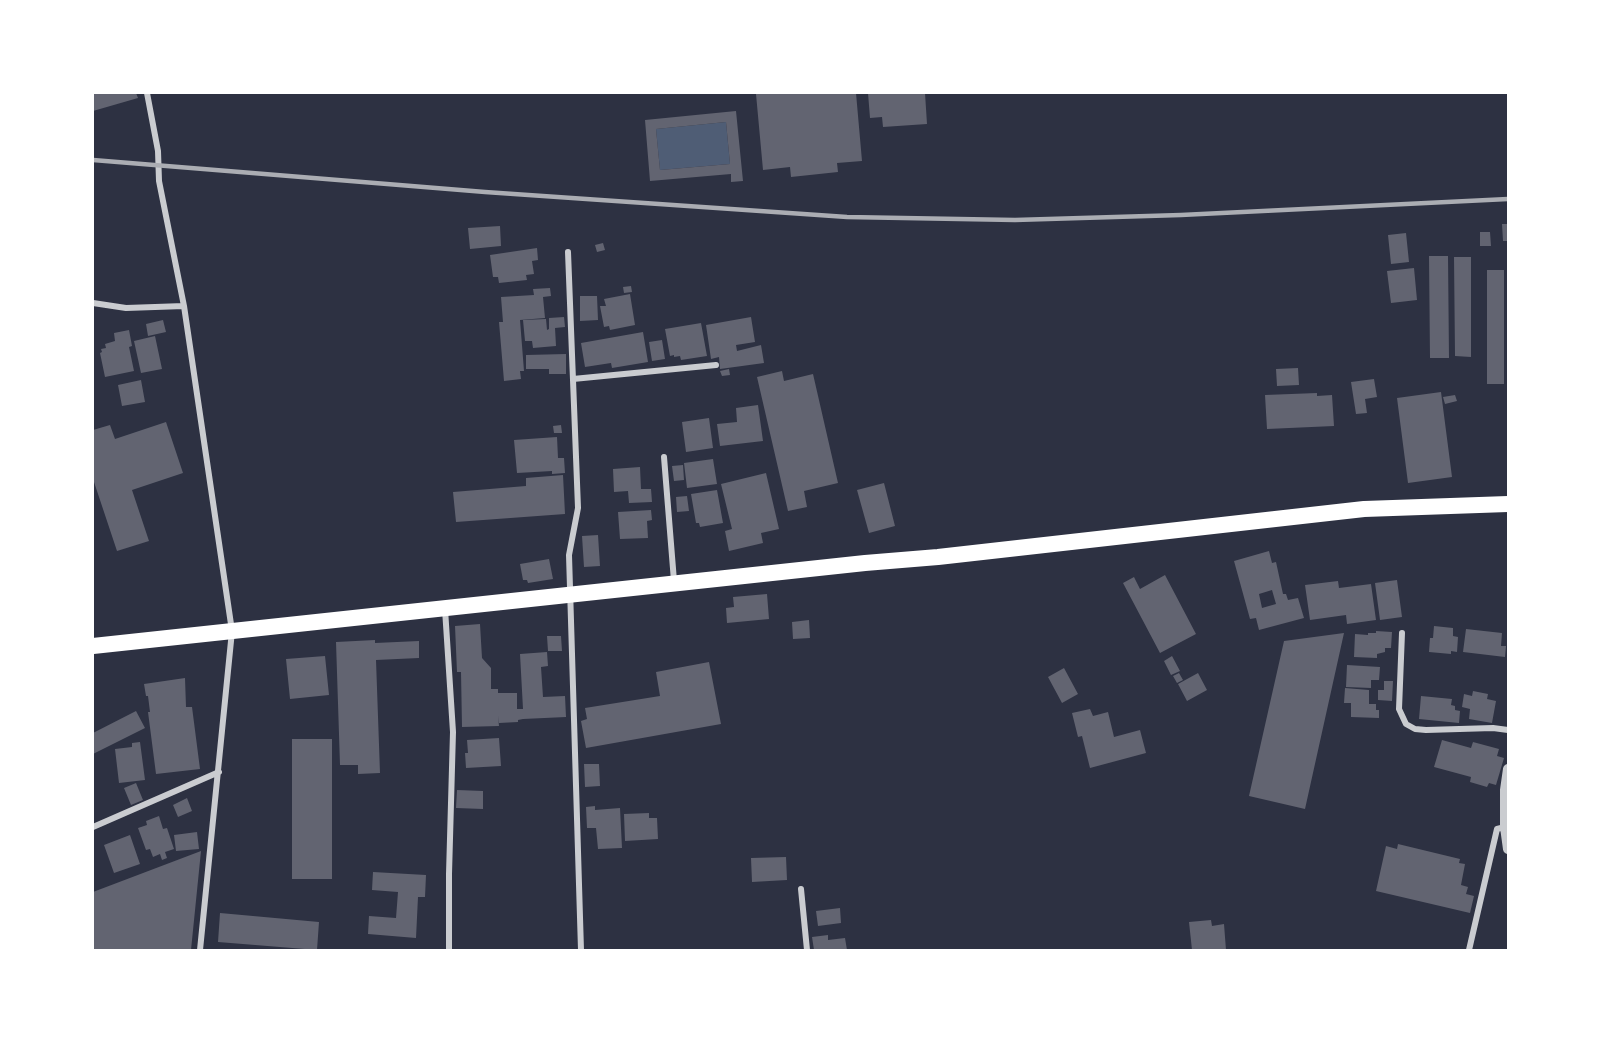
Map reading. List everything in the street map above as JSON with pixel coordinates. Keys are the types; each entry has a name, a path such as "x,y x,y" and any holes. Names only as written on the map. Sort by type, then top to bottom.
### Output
{"highway":[{"path":"93,646 938,557 1364,509 1508,504"}],"street":[{"path":"147,93 158,151 159,181 184,306 232,631 201,950"},
{"path":"568,252 578,508 569,555 581,950"},
{"path":"93,303 126,308 184,306"},
{"path":"573,379 716,365"},
{"path":"664,457 675,584"},
{"path":"445,609 453,732 448,874 449,950"},
{"path":"1402,633 1399,709 1406,724 1415,729 1426,730 1493,728 1508,730"},
{"path":"1508,769 1504,790 1508,849"},
{"path":"93,827 219,772"},
{"path":"1469,950 1497,829 1505,827"},
{"path":"801,889 807,950"}],"water":[{"path":"726,122 730,164 660,170 656,129"}],"building":[{"path":"93,93 136,93 138,98 93,111"},
{"path":"856,93 862,161 837,163 838,172 791,177 790,167 763,170 756,94"},
{"path":"868,93 925,93 927,124 883,127 882,117 870,118"},
{"path":"736,111 743,181 731,182 731,174 650,181 645,120","holes":["726,122 730,164 660,170 656,129"]},
{"path":"1502,224 1508,224 1508,241 1503,241"},
{"path":"500,226 501,246 470,249 468,228"},
{"path":"1480,232 1490,232 1491,246 1480,246"},
{"path":"1406,233 1409,262 1391,264 1388,235"},
{"path":"603,243 605,250 597,252 595,245"},
{"path":"537,248 538,260 532,261 534,274 526,275 527,280 499,283 498,277 493,277 490,255"},
{"path":"1429,256 1448,256 1449,358 1430,358"},
{"path":"1454,257 1471,257 1471,357 1455,356"},
{"path":"1414,268 1417,300 1391,303 1387,271"},
{"path":"1487,270 1504,270 1504,384 1487,384"},
{"path":"631,286 632,292 624,293 623,287"},
{"path":"550,288 551,296 543,297 545,318 520,320 524,371 520,371 521,379 504,381 499,322 503,322 501,297 534,295 533,289"},
{"path":"630,294 635,325 610,330 609,326 604,327 600,306 606,306 604,299"},
{"path":"580,296 597,296 598,320 580,321"},
{"path":"564,317 565,327 555,328 556,346 533,348 532,341 525,341 523,320 546,319 547,330 549,329 549,318"},
{"path":"751,317 755,342 736,345 737,351 761,345 764,363 720,369 719,357 711,359 706,325"},
{"path":"163,320 166,332 148,336 146,324"},
{"path":"701,323 707,356 681,360 680,356 670,356 665,329"},
{"path":"129,330 132,346 129,347 134,371 105,377 101,349 106,348 105,344 115,341 114,333"},
{"path":"643,332 648,362 612,368 611,363 585,367 581,343"},
{"path":"155,336 162,369 141,373 134,341"},
{"path":"662,340 665,359 652,361 649,342"},
{"path":"566,354 566,374 549,374 549,369 526,369 526,355"},
{"path":"1298,368 1299,385 1277,386 1276,369"},
{"path":"729,369 730,375 722,376 720,371"},
{"path":"782,371 784,381 813,374 838,483 804,491 807,507 788,511 757,377"},
{"path":"1374,379 1377,397 1365,399 1367,413 1356,414 1351,382"},
{"path":"141,380 145,402 122,406 118,385"},
{"path":"1441,392 1452,477 1408,483 1397,398"},
{"path":"1317,393 1317,396 1332,395 1334,426 1267,429 1265,395"},
{"path":"1455,395 1457,401 1445,404 1443,397"},
{"path":"758,405 763,441 720,446 717,424 737,422 736,408"},
{"path":"709,418 713,448 686,452 682,422"},
{"path":"166,422 183,473 132,490 149,541 117,551 93,479 93,430 110,425 115,439"},
{"path":"561,425 562,433 554,433 553,426"},
{"path":"557,437 558,458 564,458 565,473 552,474 552,471 517,473 514,440"},
{"path":"713,459 717,484 687,488 684,463"},
{"path":"683,465 684,480 674,481 672,466"},
{"path":"640,467 641,489 651,489 652,502 629,503 628,491 614,492 613,469"},
{"path":"766,473 779,529 761,533 763,543 729,551 725,531 732,529 721,484"},
{"path":"563,475 565,514 456,522 453,492 526,486 526,478"},
{"path":"884,483 895,526 869,533 857,490"},
{"path":"717,490 723,523 700,527 699,523 696,523 691,494"},
{"path":"687,496 689,511 677,512 676,497"},
{"path":"651,510 652,520 647,521 648,538 620,539 618,512"},
{"path":"598,535 600,566 584,567 582,536"},
{"path":"1269,551 1272,563 1276,562 1283,594 1286,594 1288,600 1298,598 1304,618 1259,630 1256,618 1250,619 1234,561","holes":["1272,590 1276,604 1262,608 1259,594"]},
{"path":"549,559 553,579 528,583 527,580 523,580 520,564"},
{"path":"1165,575 1196,634 1160,653 1123,583 1134,577 1140,589"},
{"path":"1397,580 1402,617 1380,620 1375,583"},
{"path":"1338,581 1339,588 1371,584 1376,620 1347,624 1346,615 1310,620 1305,585"},
{"path":"767,594 769,619 727,623 726,608 734,607 733,597"},
{"path":"809,620 810,638 793,639 792,622"},
{"path":"480,624 482,658 491,668 491,689 498,689 498,693 517,693 517,709 523,709 520,654 547,652 548,666 541,667 543,697 565,696 566,717 523,719 518,722 499,723 498,716 499,726 462,727 461,672 457,672 455,626"},
{"path":"1434,626 1453,628 1453,636 1458,637 1457,652 1451,651 1451,654 1429,652"},
{"path":"1466,629 1502,633 1501,646 1506,646 1505,657 1463,652"},
{"path":"1376,631 1392,632 1391,648 1385,648 1385,652 1377,654 1377,658 1354,657 1355,634 1368,635"},
{"path":"1344,633 1305,809 1249,796 1284,641"},
{"path":"547,636 561,636 562,651 548,651"},
{"path":"375,640 375,643 419,641 419,658 376,660 380,773 358,774 358,765 340,765 336,642"},
{"path":"325,656 329,695 290,699 286,659"},
{"path":"1172,656 1180,671 1171,675 1164,661"},
{"path":"709,662 721,724 586,748 581,721 587,719 585,708 660,696 656,672"},
{"path":"1347,665 1380,667 1379,680 1371,680 1371,688 1346,687"},
{"path":"1064,668 1078,694 1062,703 1048,677"},
{"path":"1179,673 1183,680 1177,683 1173,676"},
{"path":"1198,673 1207,690 1187,701 1178,684"},
{"path":"185,678 186,707 192,707 200,769 156,774 148,696 146,696 144,684"},
{"path":"1384,681 1393,681 1392,701 1378,700 1378,690 1384,690"},
{"path":"1345,688 1369,690 1369,704 1376,704 1379,718 1351,717 1351,703 1344,703"},
{"path":"1473,691 1488,694 1487,699 1496,701 1492,723 1469,719 1470,709 1462,707 1464,694 1472,696"},
{"path":"1421,696 1452,699 1451,705 1455,706 1455,710 1460,711 1459,723 1419,719"},
{"path":"1090,709 1093,716 1108,712 1114,737 1140,730 1146,753 1090,768 1082,736 1078,737 1072,713"},
{"path":"136,711 145,728 93,754 93,733"},
{"path":"499,738 501,766 466,768 467,740"},
{"path":"292,739 332,739 332,879 292,879"},
{"path":"1442,740 1471,748 1473,742 1499,749 1497,756 1504,758 1496,785 1489,783 1487,787 1470,782 1471,777 1434,767"},
{"path":"140,742 145,780 119,783 115,749 132,747 132,743"},
{"path":"584,764 599,764 600,786 585,787"},
{"path":"136,783 143,800 131,805 124,788"},
{"path":"457,790 483,791 483,809 456,808"},
{"path":"187,798 192,811 178,817 173,805"},
{"path":"595,806 595,810 620,808 622,848 598,849 596,828 587,828 586,807"},
{"path":"649,813 649,818 657,818 658,839 625,841 624,814"},
{"path":"159,816 163,829 167,828 174,849 165,852 167,858 162,860 160,854 153,857 150,849 146,850 138,828 147,825 146,821"},
{"path":"197,832 199,849 176,851 174,835"},
{"path":"130,835 140,864 114,873 104,845"},
{"path":"1398,844 1460,859 1459,863 1465,864 1461,885 1468,887 1466,894 1474,896 1470,913 1376,891 1386,846 1397,849"},
{"path":"201,851 191,950 93,950 93,892"},
{"path":"786,857 787,880 752,882 751,858"},
{"path":"373,872 426,875 425,897 418,897 416,938 368,934 369,916 396,918 398,892 372,890"},
{"path":"840,908 841,923 818,926 816,911"},
{"path":"220,913 319,922 317,950 218,942"},
{"path":"1211,920 1212,926 1224,924 1226,950 1192,950 1189,922"},
{"path":"828,935 828,940 845,938 847,950 814,950 812,937"}],"railway":[{"path":"93,160 485,192 847,217 1015,220 1181,215 1508,199"}]}
